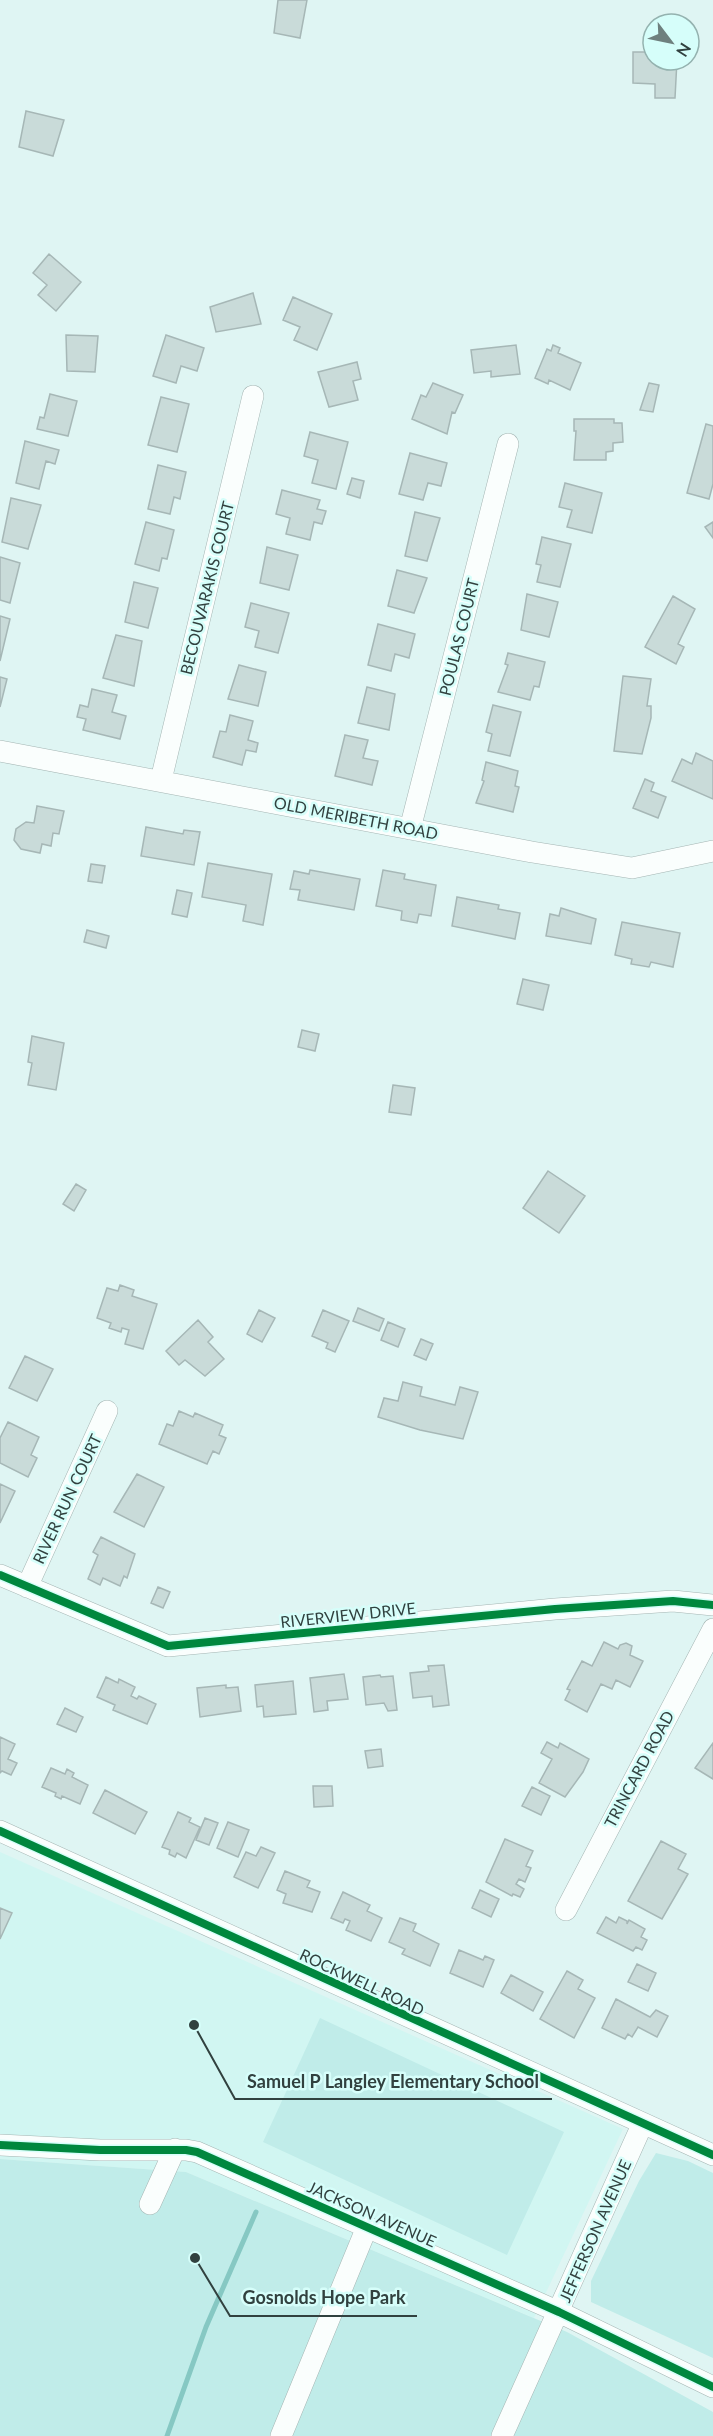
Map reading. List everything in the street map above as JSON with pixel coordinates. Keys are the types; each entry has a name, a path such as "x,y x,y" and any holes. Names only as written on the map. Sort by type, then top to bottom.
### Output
{"street":[{"name":"BECOUVARAKIS COURT","path":"161,780 253,396"},
{"name":"POULAS COURT","path":"410,829 508,444"},
{"name":"OLD MERIBETH ROAD","path":"0,751 410,829 632,868 713,851"},
{"name":"RIVER RUN COURT","path":"27,1587 107,1411"},
{"name":"RIVERVIEW DRIVE","path":"0,1575 168,1646 567,1608 673,1601 713,1605"},
{"name":"TRINCARD ROAD","path":"566,1910 713,1629"},
{"name":"ROCKWELL ROAD","path":"0,1831 642,2125 713,2155"},
{"name":"JEFFERSON AVENUE","path":"502,2436 642,2125"},
{"name":"JACKSON AVENUE","path":"0,2145 111,2150 175,2149 197,2152 559,2312 713,2387"},
{"path":"150,2204 175,2149"},
{"path":"281,2436 367,2227"}],"shaded area":[{"path":"0,1852 623,2129 534,2318 186,2172 0,2159"},
{"path":"320,2018 564,2132 507,2255 263,2142"},
{"path":"656,2153 688,2161 713,2173 713,2358 591,2302 591,2281 639,2181"},
{"path":"0,2159 186,2172 567,2332 713,2412 713,2436 0,2436"}],"building":[{"path":"278,0 307,0 300,38 274,33"},
{"path":"633,52 641,52 641,72 676,72 675,98 655,98 655,84 633,83"},
{"path":"26,111 64,120 53,156 19,147"},
{"path":"49,254 81,282 56,311 38,295 47,285 33,273"},
{"path":"253,293 261,324 216,332 210,307"},
{"path":"293,297 332,314 317,350 294,340 300,327 283,320"},
{"path":"66,335 98,336 95,372 67,371"},
{"path":"166,335 204,348 197,371 181,366 176,383 153,376"},
{"path":"516,345 520,374 491,377 491,371 474,373 471,350"},
{"path":"553,345 560,348 558,353 581,363 570,390 549,380 548,384 535,378 547,349 551,351"},
{"path":"357,362 361,379 353,381 358,400 329,407 318,372"},
{"path":"433,383 463,395 455,413 452,412 447,434 412,419 421,395 426,397"},
{"path":"649,383 659,385 653,412 640,410"},
{"path":"50,394 77,401 68,436 37,429 40,417 44,418"},
{"path":"161,397 189,404 177,452 148,445"},
{"path":"574,419 614,419 614,423 622,423 623,442 613,443 613,451 606,452 606,460 574,460 576,431 574,431"},
{"path":"706,424 713,426 713,484 709,499 687,493"},
{"path":"310,432 348,442 336,489 312,483 318,460 304,456"},
{"path":"25,441 59,450 55,464 46,461 39,489 16,483"},
{"path":"410,453 447,463 441,486 428,483 423,500 399,494"},
{"path":"158,465 186,472 180,499 174,497 170,514 148,509"},
{"path":"352,478 364,481 360,498 347,494"},
{"path":"565,483 602,493 592,533 567,527 572,510 559,507"},
{"path":"282,490 320,500 317,509 326,511 322,524 314,522 310,540 286,534 290,518 276,514"},
{"path":"11,498 41,505 28,549 2,542"},
{"path":"415,512 440,518 427,561 405,556"},
{"path":"146,522 174,530 167,559 162,558 159,571 135,564"},
{"path":"713,522 713,538 705,527"},
{"path":"542,537 571,544 560,587 537,582 541,565 536,564"},
{"path":"267,547 298,555 289,590 260,583"},
{"path":"0,557 20,563 10,603 0,600"},
{"path":"397,570 427,578 414,613 388,606"},
{"path":"134,582 158,588 148,628 125,622"},
{"path":"527,594 558,602 549,637 521,630"},
{"path":"673,596 695,609 678,644 684,647 676,664 645,647"},
{"path":"251,603 289,613 278,653 255,647 259,631 245,627"},
{"path":"0,616 10,619 0,661"},
{"path":"378,624 415,634 409,658 395,654 391,671 368,665"},
{"path":"116,635 142,641 134,686 103,678"},
{"path":"508,653 545,662 539,687 534,686 530,700 498,692 508,665 505,664"},
{"path":"239,665 266,672 258,706 228,699"},
{"path":"623,676 651,679 647,706 651,706 651,718 642,754 614,751"},
{"path":"0,677 7,679 0,707"},
{"path":"367,687 395,694 389,730 358,723"},
{"path":"92,689 117,695 112,712 126,716 120,739 83,730 86,719 77,717 80,705 88,707"},
{"path":"493,705 521,712 510,756 488,751 492,734 486,732"},
{"path":"230,715 253,721 248,740 258,743 256,752 246,750 242,765 213,757 220,731 226,732"},
{"path":"345,735 368,740 363,758 378,761 372,785 335,776"},
{"path":"696,753 713,761 713,799 672,781 682,759 692,764"},
{"path":"486,762 518,771 515,786 519,787 513,812 476,803 484,781 482,780"},
{"path":"645,779 654,783 651,791 666,797 658,818 633,808"},
{"path":"37,806 64,811 59,834 53,833 51,846 42,844 40,853 21,849 14,840 16,829 26,822 34,823"},
{"path":"146,827 183,834 184,830 200,832 194,865 141,856"},
{"path":"208,863 272,874 263,925 243,921 246,905 202,897"},
{"path":"91,864 105,866 102,883 88,881"},
{"path":"310,870 360,879 354,910 298,900 300,890 290,889 294,871 309,874"},
{"path":"383,870 405,874 404,879 436,885 431,916 419,914 417,923 401,920 402,911 376,906"},
{"path":"177,890 192,893 187,917 172,914"},
{"path":"457,897 499,905 498,909 520,913 515,939 452,926"},
{"path":"561,908 596,919 591,944 546,936 550,914 559,916"},
{"path":"622,922 680,933 673,967 651,962 649,967 631,964 632,959 615,955"},
{"path":"87,930 109,936 106,948 84,942"},
{"path":"523,979 549,985 543,1010 517,1004"},
{"path":"302,1030 319,1034 315,1051 298,1047"},
{"path":"32,1036 64,1043 56,1090 28,1085 32,1063 28,1062"},
{"path":"393,1085 415,1088 411,1115 389,1112"},
{"path":"548,1171 585,1196 559,1233 523,1208"},
{"path":"76,1184 86,1190 74,1211 63,1204"},
{"path":"120,1285 134,1290 132,1296 157,1304 143,1349 125,1344 129,1330 122,1328 121,1332 109,1328 111,1323 97,1318 107,1288 118,1291"},
{"path":"358,1308 384,1319 379,1331 353,1321"},
{"path":"259,1310 275,1318 262,1342 247,1334"},
{"path":"323,1310 349,1321 335,1352 326,1348 328,1343 312,1336"},
{"path":"198,1320 213,1337 208,1342 224,1359 205,1376 185,1360 179,1365 166,1351"},
{"path":"388,1322 405,1329 398,1347 381,1340"},
{"path":"421,1339 433,1344 426,1360 414,1355"},
{"path":"25,1356 53,1369 37,1401 9,1388"},
{"path":"403,1382 422,1387 420,1396 455,1405 460,1387 478,1392 463,1439 420,1430 378,1417 384,1398 398,1401"},
{"path":"179,1411 193,1417 195,1413 223,1425 219,1435 226,1438 219,1454 213,1451 207,1464 159,1444 167,1424 173,1426"},
{"path":"8,1422 39,1437 31,1455 37,1458 28,1477 0,1463 0,1438"},
{"path":"137,1474 164,1487 144,1527 114,1512"},
{"path":"0,1484 15,1491 0,1523"},
{"path":"101,1537 135,1554 127,1578 124,1576 120,1586 103,1578 100,1585 88,1579 98,1555 93,1552"},
{"path":"158,1587 170,1592 163,1608 151,1603"},
{"path":"604,1642 618,1649 620,1645 626,1643 632,1646 630,1655 643,1661 630,1687 616,1680 612,1689 601,1684 587,1712 565,1700 570,1690 567,1689 582,1661 592,1666"},
{"path":"444,1665 449,1705 433,1707 432,1696 413,1698 410,1673 429,1671 428,1666"},
{"path":"344,1674 348,1699 327,1701 328,1710 314,1712 310,1678"},
{"path":"380,1675 381,1677 393,1676 397,1710 388,1711 384,1703 366,1705 363,1677"},
{"path":"106,1677 118,1683 119,1679 135,1687 131,1696 137,1699 139,1696 156,1704 147,1724 113,1710 115,1705 97,1697"},
{"path":"293,1681 296,1714 264,1717 263,1706 257,1707 255,1685"},
{"path":"226,1685 226,1688 238,1687 241,1711 200,1717 197,1688"},
{"path":"65,1708 83,1717 76,1732 57,1724"},
{"path":"0,1737 15,1744 8,1759 17,1763 11,1775 2,1771 0,1773"},
{"path":"547,1742 558,1748 560,1743 589,1759 583,1772 565,1797 539,1783 552,1759 541,1753"},
{"path":"713,1743 713,1779 695,1768"},
{"path":"381,1749 383,1766 368,1768 365,1751"},
{"path":"51,1768 65,1774 67,1769 74,1773 72,1777 88,1785 80,1804 62,1796 61,1799 55,1796 56,1793 42,1787"},
{"path":"313,1786 332,1786 333,1806 314,1807"},
{"path":"532,1787 550,1796 541,1815 522,1806"},
{"path":"105,1790 147,1812 135,1834 93,1813"},
{"path":"178,1812 191,1818 189,1822 200,1827 186,1858 177,1853 175,1857 169,1854 170,1850 162,1847"},
{"path":"205,1818 218,1823 209,1845 196,1840"},
{"path":"228,1822 249,1830 238,1857 217,1848"},
{"path":"505,1839 533,1851 526,1866 531,1868 525,1882 519,1879 516,1884 524,1889 520,1897 513,1894 512,1896 486,1882"},
{"path":"661,1841 686,1854 678,1869 688,1874 662,1919 628,1901"},
{"path":"261,1847 275,1853 258,1888 234,1877 246,1852 256,1856"},
{"path":"285,1871 310,1881 307,1887 320,1892 312,1912 283,1903 286,1894 277,1890"},
{"path":"480,1890 499,1899 491,1917 472,1908"},
{"path":"343,1892 370,1905 367,1911 382,1918 371,1941 346,1930 350,1921 345,1919 343,1923 331,1918"},
{"path":"0,1908 12,1913 0,1939"},
{"path":"606,1917 616,1923 619,1917 627,1921 627,1924 629,1920 645,1929 641,1937 647,1940 642,1950 636,1947 633,1951 597,1933"},
{"path":"400,1918 416,1924 413,1931 439,1944 430,1966 402,1954 405,1949 389,1942"},
{"path":"459,1950 483,1960 485,1956 494,1960 483,1987 450,1973"},
{"path":"637,1964 656,1973 648,1991 628,1982"},
{"path":"567,1971 583,1980 578,1989 595,1998 574,2038 540,2019"},
{"path":"511,1975 543,1992 533,2011 501,1993"},
{"path":"616,1999 650,2017 656,2010 668,2016 657,2037 638,2027 632,2037 628,2034 625,2039 602,2028"}],"waterway":[{"path":"167,2436 206,2327 256,2212"}],"cycle path":[{"path":"0,1575 168,1646 555,1609 673,1601 713,1605"},
{"path":"0,1831 713,2155"},
{"path":"0,2145 197,2152 559,2312 713,2387"}],"place":[{"name":"Samuel P Langley Elementary School","path":"194,2025"},
{"name":"Gosnolds Hope Park","path":"195,2258"}]}
